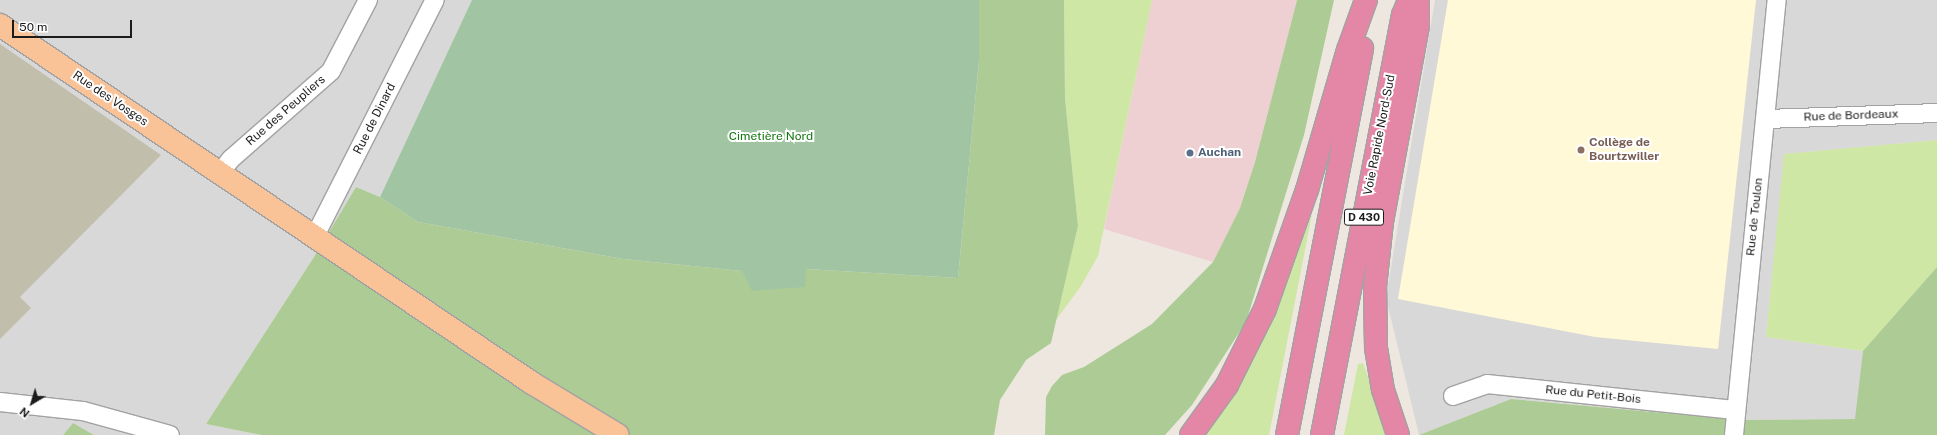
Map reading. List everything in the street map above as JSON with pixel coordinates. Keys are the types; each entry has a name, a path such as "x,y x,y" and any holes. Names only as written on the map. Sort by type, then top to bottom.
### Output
{"highway":[{"path":"1191,435 1227,385 1265,309 1307,190 1348,50 1366,0"},
{"name":"D 430","path":"1286,435 1371,0"},
{"name":"Voie Rapide Nord-Sud","path":"1322,435 1403,15 1409,0"},
{"path":"1398,435 1383,390 1376,348 1375,287 1382,222 1418,26 1418,0"}],"main road":[{"name":"Rue des Vosges","path":"0,25 314,238 532,383 618,435"}],"street":[{"name":"Rue des Peupliers","path":"220,173 231,159 331,71 368,0"},
{"name":"Rue de Dinard","path":"314,238 436,0"},
{"name":"Rue de Toulon","path":"1734,435 1735,410 1778,0"},
{"name":"Rue de Bordeaux","path":"1766,119 1937,113"},
{"name":"Rue du Petit-Bois","path":"1453,396 1487,384 1735,410"},
{"path":"0,402 72,410 170,435"}],"shaded area":[{"path":"0,0 472,0 380,197 356,187 314,257 206,424 261,435 94,435 73,423 63,435 0,435"},
{"path":"1152,0 1297,0 1255,162 1240,208 1213,262 1104,229"},
{"path":"1435,0 1937,0 1937,140 1785,154 1766,337 1863,351 1856,419 1741,420 1511,399 1419,435 1386,298"},
{"name":"Collège de Bourtzwiller","path":"1448,0 1756,0 1718,349 1595,337 1398,299"},
{"path":"0,44 161,155 20,297 31,308 0,339"}],"green space":[{"name":"Cimetière Nord","path":"472,0 979,0 979,61 958,278 806,269 805,287 752,291 742,271 623,259 418,222 380,197"},
{"path":"979,0 1064,0 1065,99 1078,226 1051,343 1026,360 1000,400 994,435 261,435 206,424 314,257 356,187 380,197 418,222 623,259 742,271 806,269 958,278 979,61"},
{"path":"1064,0 1152,0 1098,256 1081,286 1056,320 1078,226 1065,99"},
{"path":"1297,0 1334,0 1304,135 1246,322 1192,405 1165,435 1045,435 1046,397 1052,386 1062,375 1084,367 1152,324 1213,262 1240,208 1255,162"},
{"path":"1937,140 1937,267 1863,351 1766,337 1784,154"},
{"path":"1312,214 1269,435 1202,435 1277,302"},
{"path":"1937,267 1937,435 1419,435 1511,399 1741,420 1855,419 1863,351"},
{"path":"1363,363 1389,435 1344,435 1358,364"},
{"path":"73,423 94,435 63,435"}],"place":[{"name":"Collège de Bourtzwiller","path":"1581,150"},
{"name":"Auchan","path":"1190,153"}]}
